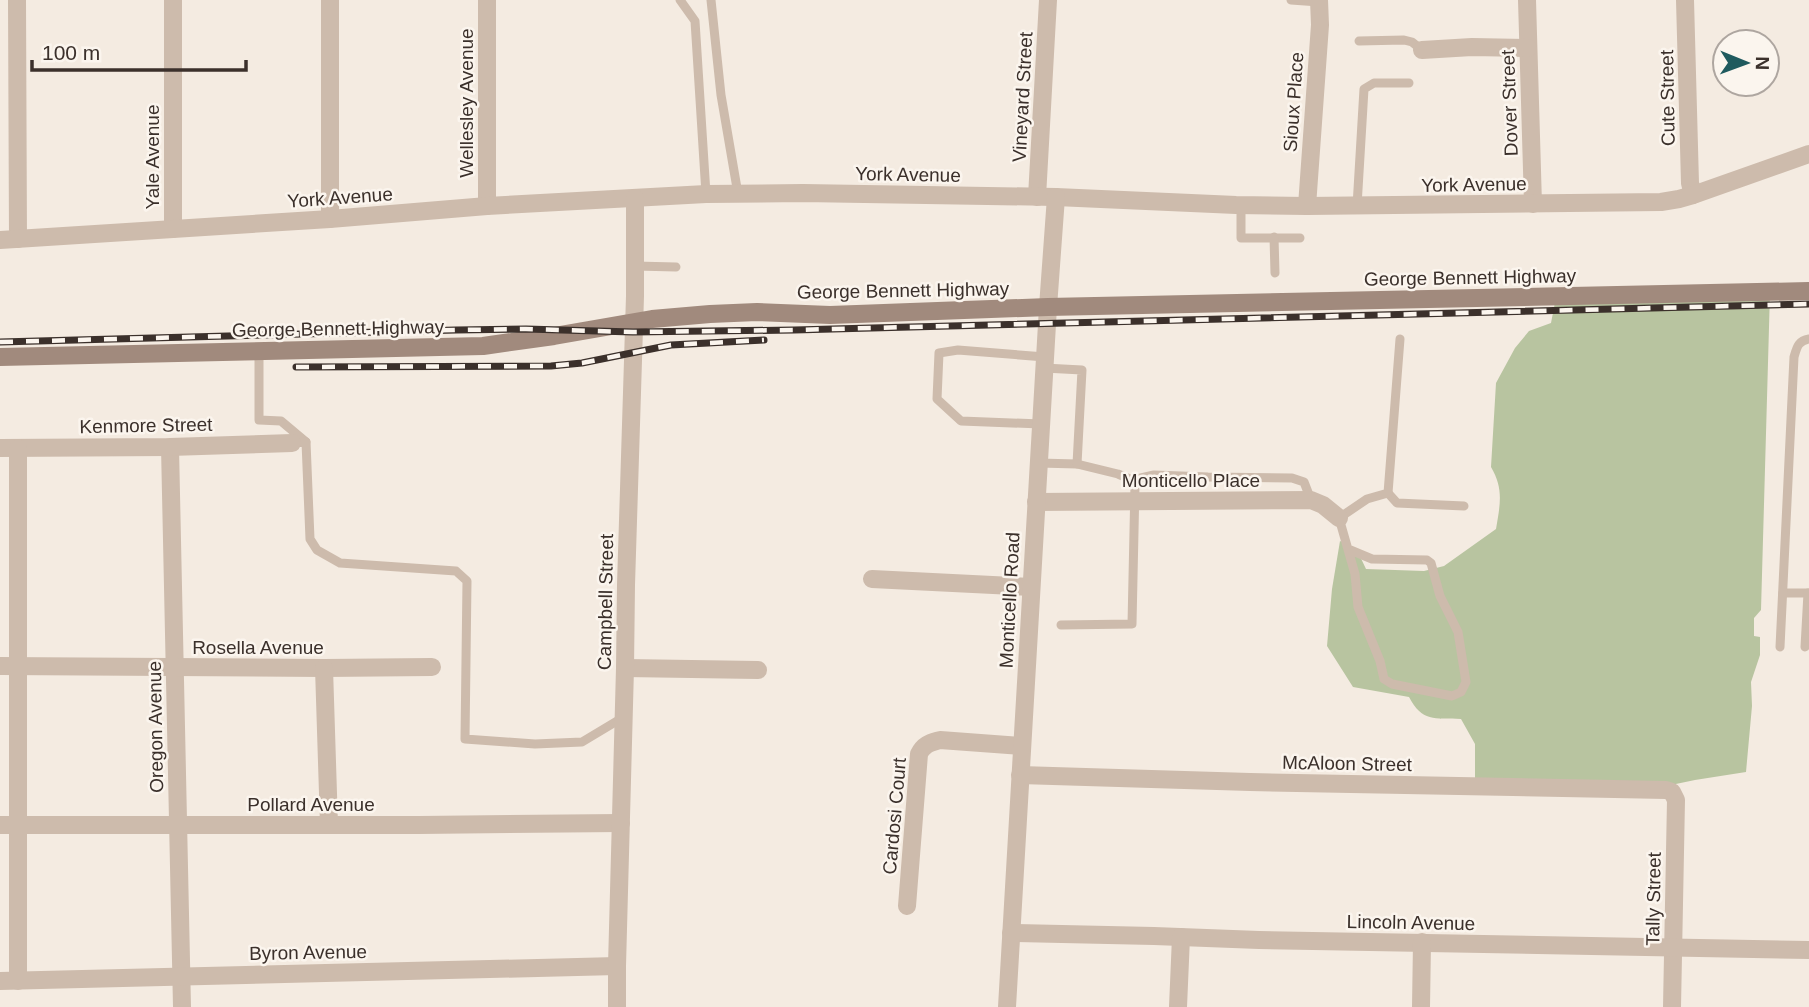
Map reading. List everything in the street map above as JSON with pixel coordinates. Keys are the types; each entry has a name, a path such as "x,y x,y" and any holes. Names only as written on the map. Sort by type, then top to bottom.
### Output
{"main road":[{"name":"George Bennett Highway","path":"0,357 483,345 634,322 722,313 830,315 1048,307 1809,291"}],"street":[{"path":"9,239 17,0"},
{"name":"Yale Avenue","path":"173,0 173,229"},
{"path":"330,0 330,219"},
{"name":"Wellesley Avenue","path":"487,0 487,206"},
{"name":"Vineyard Street","path":"1037,197 1048,0"},
{"name":"Dover Street","path":"1527,0 1533,204"},
{"name":"Cute Street","path":"1685,0 1690,183 1693,195"},
{"name":"Sioux Place","path":"1307,206 1320,25 1319,1"},
{"path":"1422,50 1528,48"},
{"name":"York Avenue","path":"9,239 330,219 487,206 706,194 1056,197 1307,206 1661,202 1679,200 1809,154"},
{"name":"Monticello Road","path":"1007,1007 1056,197"},
{"name":"Campbell Street","path":"617,1007 635,198"},
{"name":"Kenmore Street","path":"9,448 299,443"},
{"name":"Oregon Avenue","path":"170,447 182,1007"},
{"path":"9,448 9,981"},
{"path":"1311,500 1323,505 1339,518"},
{"name":"Monticello Place","path":"1037,502 1311,500"},
{"path":"872,579 1031,587"},
{"name":"Rosella Avenue","path":"9,666 432,667"},
{"path":"324,668 329,825"},
{"path":"625,668 758,670"},
{"name":"Cardosi Court","path":"907,906 919,754 923,747 940,740 1021,746"},
{"name":"McAloon Street","path":"1020,775 1672,792"},
{"name":"Tally Street","path":"1672,792 1676,800 1672,1007"},
{"name":"Pollard Avenue","path":"9,825 621,823"},
{"name":"Lincoln Avenue","path":"1011,933 1809,950"},
{"path":"1178,1007 1181,937"},
{"path":"1421,1007 1422,942"},
{"name":"Byron Avenue","path":"9,981 617,966"}],"lane":[{"path":"680,0 695,21 706,194"},
{"path":"711,0 720,95 738,194"},
{"path":"1291,0 1319,1"},
{"path":"1359,41 1404,40 1412,42 1422,50"},
{"path":"1357,206 1364,89 1374,83 1409,83"},
{"path":"1241,205 1241,238 1300,238"},
{"path":"1274,237 1275,274"},
{"path":"635,266 676,267"},
{"path":"1400,339 1388,493 1397,503 1464,506"},
{"path":"1780,647 1794,357 1797,344 1809,339"},
{"path":"1041,424 961,421 937,399 939,353 958,350 1082,370 1077,464"},
{"path":"259,351 259,420 281,421 299,443 310,539 317,550 340,563 456,571 467,581 466,739 535,744 582,742 624,717"},
{"path":"1039,463 1077,464 1132,480 1154,475 1292,478 1304,482 1311,500"},
{"path":"1061,625 1132,624 1135,485 1132,480"},
{"path":"1348,550 1372,559 1427,560 1432,563 1440,596 1458,632 1466,682 1461,692 1452,696 1392,684 1384,679 1380,661 1358,607 1355,574 1348,550 1339,518 1367,499 1388,493"},
{"path":"1783,593 1808,593 1805,647"}],"green space":[{"path":"1770,292 1761,610 1754,618 1754,636 1760,637 1760,655 1751,682 1752,706 1746,772 1647,790 1475,789 1475,744 1461,719 1430,717 1419,711 1409,697 1353,687 1327,646 1340,541 1357,550 1366,569 1424,571 1444,566 1496,529 1500,505 1499,490 1491,467 1496,383 1515,348 1529,331 1551,323 1556,297"}],"railway":[{"path":"0,342 456,330 794,330 1809,304"},
{"path":"296,367 551,366 582,363 671,345 764,340"}]}
